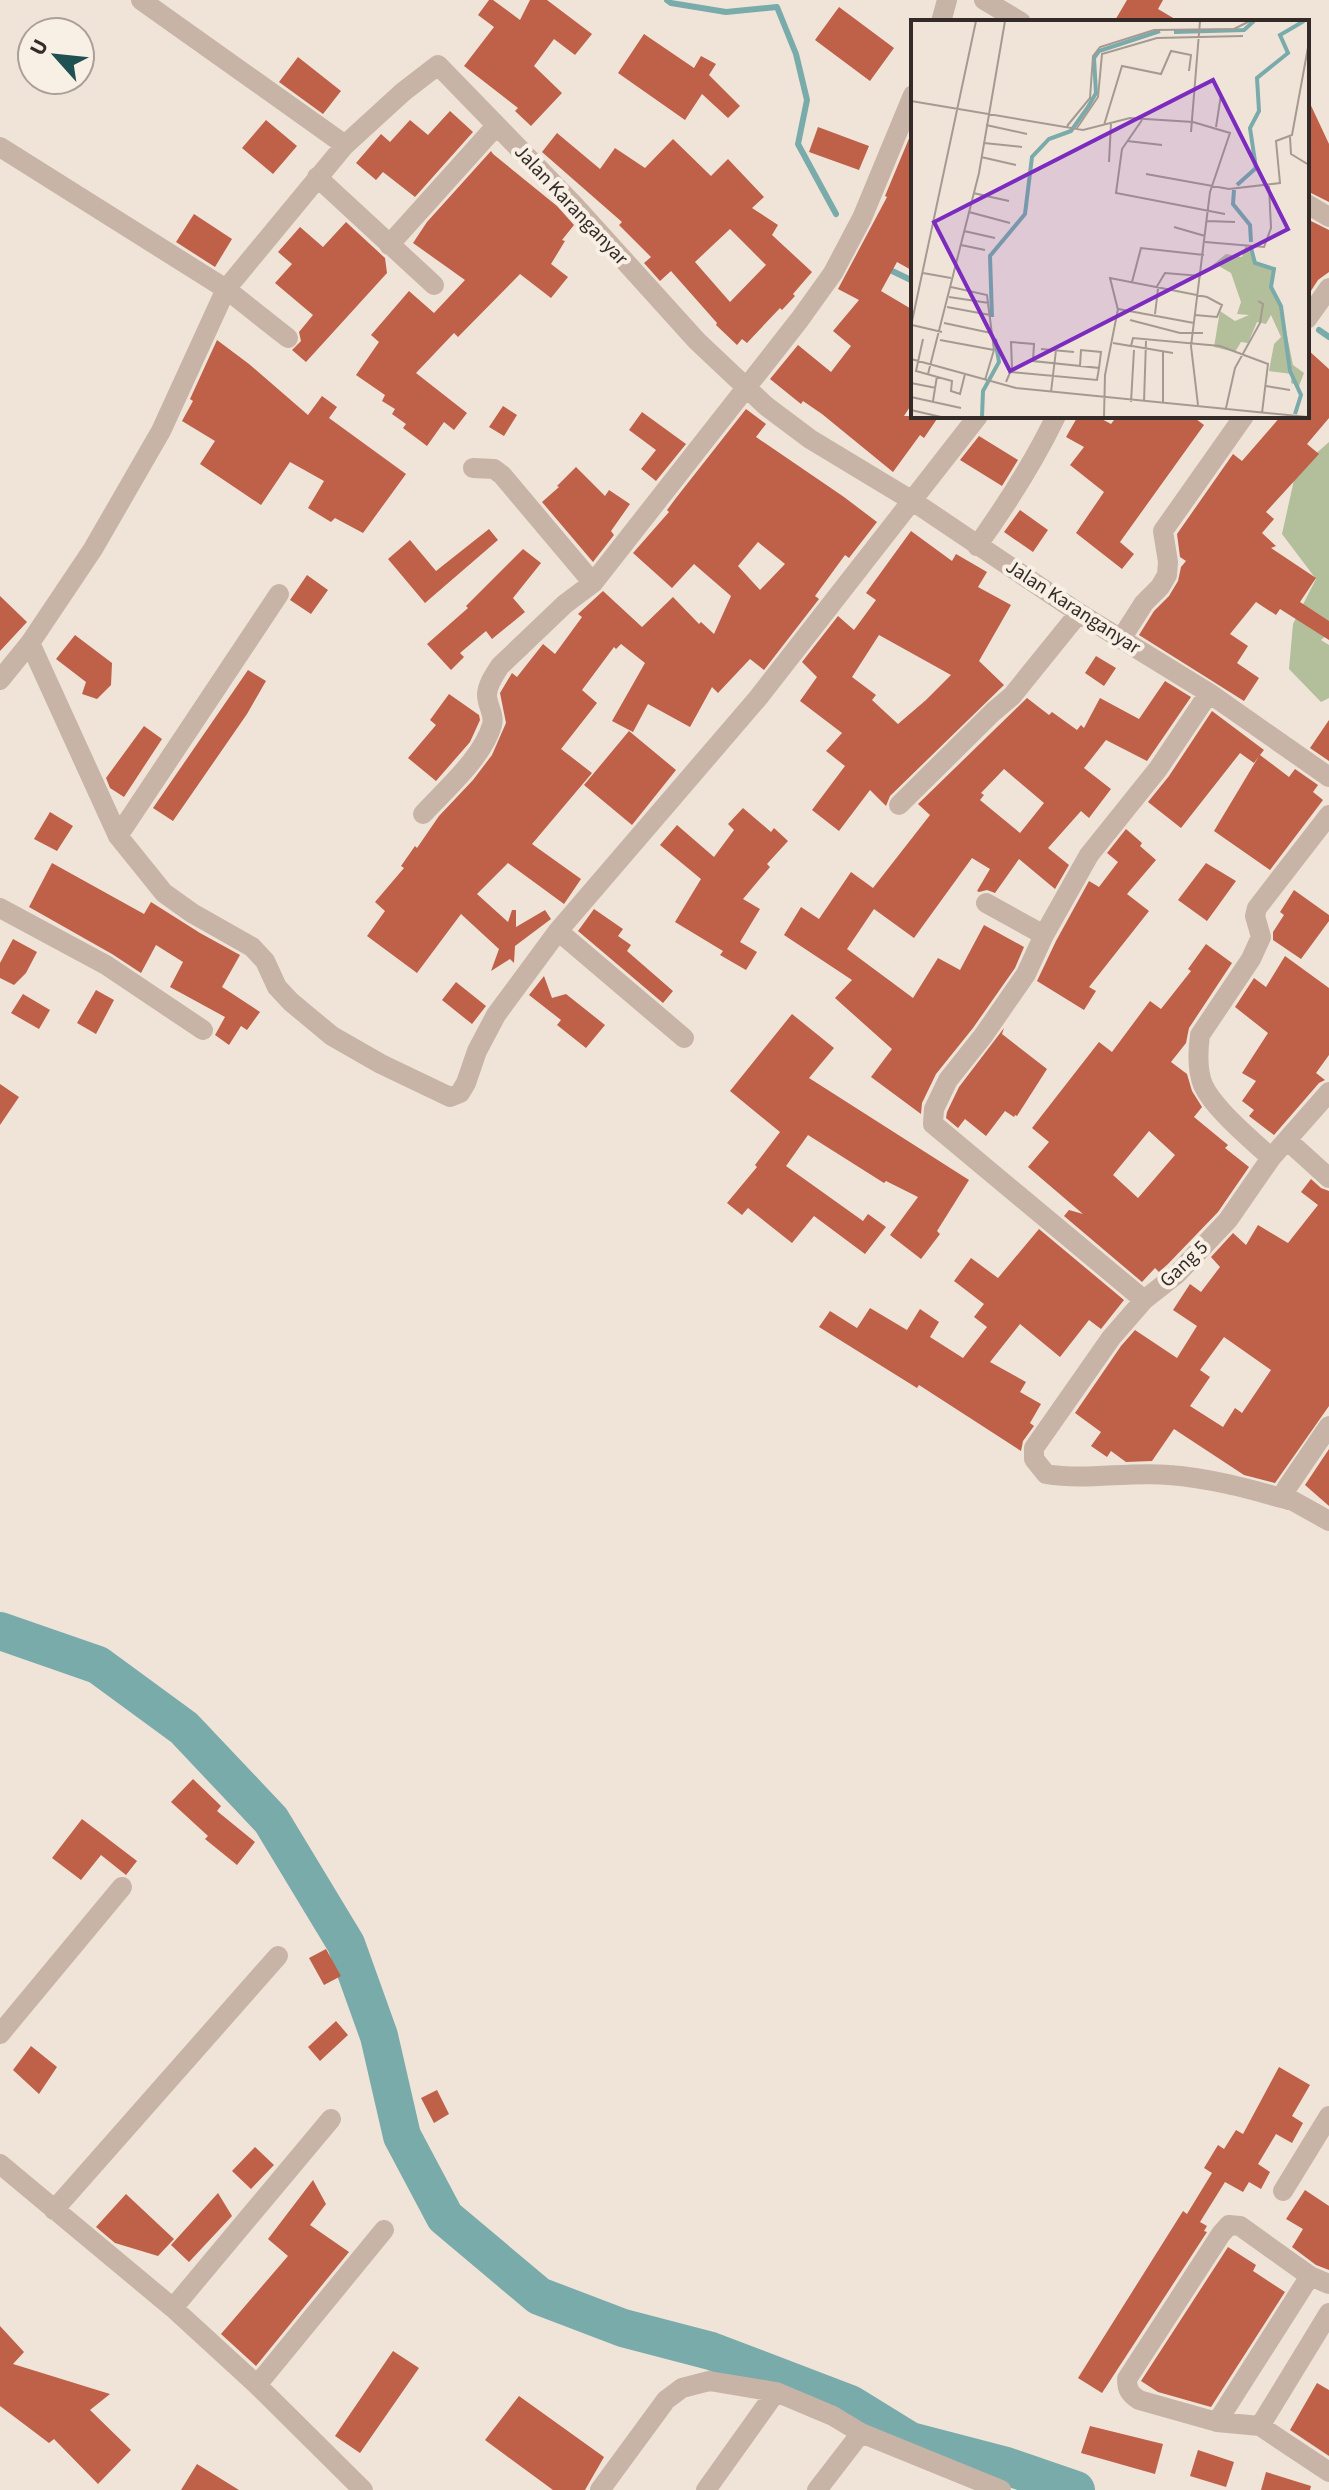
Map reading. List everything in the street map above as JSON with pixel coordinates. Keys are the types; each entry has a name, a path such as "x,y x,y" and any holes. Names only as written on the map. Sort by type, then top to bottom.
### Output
{"street":[{"path":"141,0 345,145"},
{"path":"942,20 947,0"},
{"path":"984,0 1018,20"},
{"name":"Jalan Karanganyar","path":"0,680 30,643 93,549 161,431 226,289 345,145 438,65 574,205 668,311 766,406 810,439 911,500 1079,613 1209,693 1329,777"},
{"path":"423,814 487,738 493,718 487,696 500,666 565,604 593,583 747,388 841,261 911,100"},
{"path":"389,245 496,126"},
{"path":"0,147 226,289 288,338"},
{"path":"317,177 434,285"},
{"path":"1309,205 1329,217"},
{"path":"1309,316 1329,288"},
{"path":"30,643 118,836 164,893 177,904 252,947 265,961 277,987 332,1036 450,1097 460,1093 496,1015 558,931 758,698 976,418"},
{"path":"977,546 1035,459 1055,418"},
{"path":"1121,639 1167,575 1163,531 1243,418"},
{"path":"473,468 494,469 502,475 593,583"},
{"path":"118,836 279,594"},
{"path":"899,805 1012,696 1079,613"},
{"path":"1144,1300 933,1124 934,1109 948,1080 1026,974 1089,855 1158,769 1209,693"},
{"path":"1271,1158 1231,1120 1205,1088 1199,1070 1200,1035 1251,959 1261,937 1255,916 1257,908 1329,815"},
{"path":"986,903 1044,935"},
{"path":"0,908 106,965 203,1030"},
{"path":"558,931 684,1038"},
{"name":"Gang 5","path":"1288,1494 1166,1474 1070,1478 1046,1474 1034,1459 1034,1448 1111,1338 1144,1300 1177,1274 1228,1220 1271,1158 1329,1092"},
{"path":"1287,1140 1329,1178"},
{"path":"1329,1426 1288,1494 1329,1521"},
{"path":"0,2034 122,1887"},
{"path":"54,2210 278,1956"},
{"path":"1283,2191 1329,2116"},
{"path":"173,2308 331,2119"},
{"path":"0,2164 173,2308 257,2385 363,2490"},
{"path":"1217,2422 1320,2280 1240,2226 1229,2225 1127,2379 1127,2388 1139,2400 1217,2422 1260,2426 1329,2472"},
{"path":"257,2385 384,2230"},
{"path":"1260,2426 1329,2313"},
{"path":"600,2490 666,2400 682,2388 709,2381 776,2392 833,2416 861,2433 993,2489"},
{"path":"706,2490 776,2392"},
{"path":"817,2490 861,2433"}],"green space":[{"path":"1329,442 1329,633 1321,640 1329,645 1329,698 1321,702 1289,669 1293,624 1316,579 1282,534 1296,471"}],"building":[{"path":"489,0 520,20 530,0 547,0 592,34 575,55 554,39 534,66 562,93 531,126 515,111 518,108 464,66 494,27 478,15"},
{"path":"1127,0 1163,0 1158,9 1177,20 1115,20"},
{"path":"839,7 894,48 870,81 815,40"},
{"path":"644,34 694,68 701,56 716,64 709,75 740,106 728,118 702,94 685,120 618,73"},
{"path":"298,57 341,91 323,114 279,82"},
{"path":"1309,101 1329,144 1329,202 1309,192"},
{"path":"450,111 473,132 415,197 383,172 376,180 356,163 381,134 390,142 410,120 428,135"},
{"path":"266,120 297,146 273,174 242,148"},
{"path":"818,127 869,146 859,170 809,152"},
{"path":"557,133 600,169 615,148 645,168 673,139 711,176 728,159 764,197 752,208 778,225 772,235 812,272 782,310 780,308 747,343 742,339 737,345 671,271 660,281 644,263 651,257 619,225 622,222 542,152","holes":["730,229 766,265 730,302 695,262"]},
{"path":"911,134 911,270 897,262 881,291 911,309 911,405 904,416 938,418 924,438 920,435 893,472 822,414 803,401 801,404 770,379 798,345 831,372 851,346 833,331 859,300 838,289 885,196"},
{"path":"491,151 557,206 574,225 562,240 565,241 551,264 568,277 551,298 520,274 458,337 454,333 416,373 467,413 454,430 444,422 427,446 403,428 406,424 392,414 395,409 382,401 385,395 356,375 379,342 371,335 409,291 434,313 465,280 413,243 427,222"},
{"path":"194,214 232,239 215,267 176,242"},
{"path":"1309,220 1329,230 1329,272 1318,280 1309,294"},
{"path":"346,222 385,258 387,273 306,362 292,350 301,341 299,332 313,315 275,283 292,264 278,252 300,227 323,247"},
{"path":"217,340 308,415 322,396 337,407 329,418 406,474 363,533 335,518 331,522 308,508 324,481 290,462 261,505 200,464 215,441 182,421"},
{"path":"1309,351 1329,369 1329,418 1307,444 1319,454 1266,512 1274,519 1262,533 1276,546 1271,548 1316,578 1300,602 1329,621 1329,640 1280,609 1276,615 1256,602 1230,634 1248,646 1237,663 1259,678 1244,701 1139,635 1154,611 1169,596 1186,561 1180,557 1177,534 1233,454 1242,461 1279,418 1309,418"},
{"path":"503,406 517,415 504,436 489,427"},
{"path":"746,409 766,424 756,437 877,522 849,558 845,555 815,596 819,599 764,670 750,659 718,693 712,687 690,727 648,704 633,732 612,721 645,663 621,644 616,649 614,647 582,690 597,703 561,749 592,773 532,844 581,879 564,904 508,863 477,894 508,922 512,910 516,910 516,927 545,910 551,919 515,946 514,963 510,959 491,971 499,949 461,914 417,973 367,936 385,911 375,902 404,868 401,866 415,846 417,848 439,816 492,755 506,723 500,693 512,673 517,677 543,644 555,654 582,617 578,614 603,591 642,627 673,597 699,624 701,622 714,634 731,596 694,564 672,588 633,553 669,512 667,510","holes":["758,542 785,564 760,590 738,566"]},
{"path":"642,412 686,444 656,481 641,469 656,450 629,430"},
{"path":"1077,418 1100,418 1111,424 1116,418 1195,418 1204,425 1120,542 1134,554 1122,569 1076,533 1104,492 1070,465 1084,447 1066,437"},
{"path":"979,436 1018,460 1002,486 960,460"},
{"path":"576,467 605,496 609,490 630,504 611,531 614,535 593,562 542,502"},
{"path":"1020,510 1048,530 1033,552 1004,532"},
{"path":"489,529 498,540 425,603 388,559 410,540 436,571"},
{"path":"911,531 952,561 956,554 987,572 978,587 1011,605 979,661 1004,685 890,796 886,806 870,790 839,831 812,810 845,766 826,751 842,733 800,701 817,677 802,662 838,616 854,630 876,600 866,593","holes":["879,635 951,675 898,724 872,700 876,695 852,677"]},
{"path":"523,549 541,563 513,598 525,612 492,639 486,631 460,653 464,657 451,670 427,644 468,608 466,606"},
{"path":"307,575 328,590 311,614 290,600"},
{"path":"0,596 27,622 0,651"},
{"path":"75,635 112,663 111,685 97,699 82,694 86,682 56,659"},
{"path":"1096,656 1116,668 1104,686 1085,673"},
{"path":"248,670 266,681 247,714 173,821 153,808"},
{"path":"1165,681 1191,697 1147,761 1106,740 1084,768 1111,789 1089,818 1081,811 1048,848 1069,865 1055,889 1019,859 995,893 987,890 979,892 990,869 972,858 914,938 874,909 847,949 913,998 938,958 960,970 984,925 1024,947 1015,968 936,1074 922,1103 921,1114 871,1077 892,1049 835,998 852,980 784,935 801,907 819,919 851,872 873,888 930,815 918,804 1027,698 1049,715 1052,712 1077,730 1081,725 1084,728 1100,698 1139,719","holes":["1004,769 1044,803 1020,833 980,800 984,795 981,793"]},
{"path":"449,694 479,715 480,720 470,742 436,781 408,758 436,725 430,720"},
{"path":"1212,711 1264,750 1260,755 1289,777 1295,769 1318,785 1313,792 1323,800 1270,870 1214,831 1259,756 1254,763 1240,753 1181,828 1148,802"},
{"path":"1329,720 1329,761 1310,748"},
{"path":"144,726 162,739 124,797 110,788 106,778"},
{"path":"629,731 676,770 632,825 584,785"},
{"path":"743,808 771,832 774,828 788,841 767,864 770,867 743,899 760,909 740,942 757,952 746,970 720,955 723,951 675,922 701,879 660,845 677,825 714,857 734,830 728,824"},
{"path":"50,812 73,826 57,851 34,839"},
{"path":"1126,829 1156,860 1127,894 1149,911 1089,987 1096,991 1084,1010 1037,981 1089,881 1099,887 1118,862 1107,853"},
{"path":"52,863 144,914 151,902 240,955 222,987 260,1012 247,1030 241,1026 229,1045 215,1035 225,1017 170,987 183,962 156,945 141,973 29,907"},
{"path":"1206,863 1236,881 1207,921 1178,900"},
{"path":"1294,890 1329,915 1329,921 1301,959 1273,940 1273,932 1284,915 1280,912"},
{"path":"594,909 623,929 618,936 631,945 627,951 673,991 663,1003 578,931"},
{"path":"13,939 37,952 26,973 14,985 0,978 0,963"},
{"path":"1206,944 1232,963 1189,1028 1186,1043 1171,1062 1187,1074 1192,1091 1202,1107 1194,1117 1249,1167 1218,1212 1168,1264 1159,1272 1155,1268 1142,1282 1064,1216 1069,1210 1083,1214 1028,1167 1049,1142 1032,1128 1099,1042 1112,1052 1150,1001 1161,1009 1191,971 1188,969","holes":["1149,1131 1175,1155 1138,1198 1113,1175"]},
{"path":"1285,956 1329,988 1329,1055 1316,1073 1325,1080 1274,1135 1249,1116 1254,1110 1242,1101 1256,1081 1242,1073 1268,1033 1235,1007 1254,978 1266,987"},
{"path":"544,976 552,998 566,994 605,1025 586,1048 557,1025 561,1020 529,995"},
{"path":"456,982 486,1006 472,1024 442,1000"},
{"path":"96,990 114,1000 96,1034 77,1023"},
{"path":"23,994 50,1010 39,1029 11,1013"},
{"path":"792,1014 834,1048 809,1078 969,1180 937,1231 940,1234 921,1259 890,1235 918,1197 886,1181 884,1183 808,1135 786,1166 863,1221 868,1214 886,1227 865,1254 814,1216 792,1243 748,1208 742,1215 727,1203 757,1167 755,1165 780,1132 730,1091"},
{"path":"1004,1028 1002,1034 1047,1069 1017,1116 1005,1111 986,1136 965,1119 958,1128 946,1118 947,1112 959,1087"},
{"path":"0,1084 19,1097 0,1125"},
{"path":"1311,1179 1329,1191 1329,1406 1275,1483 1244,1475 1174,1429 1152,1461 1126,1462 1111,1451 1107,1457 1091,1446 1101,1432 1075,1413 1121,1346 1135,1330 1177,1358 1197,1326 1173,1310 1190,1284 1201,1292 1220,1267 1211,1257 1233,1233 1246,1245 1258,1225 1288,1243 1318,1205 1301,1192","holes":["1224,1337 1271,1370 1242,1413 1235,1408 1223,1427 1190,1406 1210,1377 1200,1370"]},
{"path":"1039,1229 1124,1300 1101,1329 1089,1320 1060,1357 1020,1324 990,1362 1026,1382 1020,1392 1041,1404 1030,1423 1034,1426 1023,1441 1021,1451 919,1385 917,1388 819,1327 830,1311 857,1328 870,1308 907,1330 920,1309 939,1322 930,1337 963,1358 987,1327 974,1317 984,1304 954,1281 971,1258 998,1278"},
{"path":"1329,1449 1329,1506 1305,1485"},
{"path":"193,1779 221,1806 217,1811 255,1842 237,1865 205,1839 208,1836 171,1802"},
{"path":"82,1819 137,1861 126,1875 101,1855 81,1880 52,1858"},
{"path":"326,1949 341,1976 324,1985 309,1958"},
{"path":"336,2021 348,2035 320,2061 308,2047"},
{"path":"31,2046 57,2067 39,2094 13,2070"},
{"path":"1279,2067 1310,2085 1292,2116 1303,2123 1292,2143 1276,2134 1258,2164 1270,2172 1261,2189 1249,2182 1243,2192 1225,2182 1200,2222 1207,2226 1204,2231 1207,2232 1102,2393 1078,2378 1183,2211 1187,2214 1212,2173 1204,2168 1218,2145 1224,2149 1236,2130 1243,2134"},
{"path":"437,2090 449,2114 434,2123 421,2098"},
{"path":"255,2147 274,2165 251,2189 232,2171"},
{"path":"313,2180 326,2204 310,2225 349,2252 256,2366 221,2334 288,2256 268,2239"},
{"path":"1305,2190 1329,2206 1329,2270 1316,2265 1292,2247 1303,2229 1286,2219"},
{"path":"218,2193 232,2216 189,2262 171,2245"},
{"path":"126,2194 174,2239 158,2256 115,2243 96,2227"},
{"path":"1228,2247 1256,2265 1253,2271 1285,2292 1211,2407 1158,2392 1141,2381"},
{"path":"0,2326 24,2352 13,2364 110,2394 90,2410 131,2450 98,2484 54,2439 49,2443 0,2406"},
{"path":"393,2351 419,2368 360,2453 335,2436"},
{"path":"1317,2383 1329,2390 1329,2456 1290,2430"},
{"path":"519,2396 604,2457 585,2490 553,2490 485,2440"},
{"path":"1090,2426 1163,2444 1155,2474 1081,2453"},
{"path":"1198,2450 1234,2462 1226,2487 1190,2476"},
{"path":"197,2464 239,2490 181,2490"},
{"path":"1266,2472 1311,2486 1310,2490 1261,2490"}],"waterway":[{"path":"667,0 726,12 777,7 796,54 807,100 798,144 836,214"},
{"path":"888,269 911,280"},
{"path":"1319,330 1329,337"},
{"path":"0,1631 98,1665 184,1728 271,1820 346,1944 379,2036 402,2136 445,2217 539,2296 623,2328 711,2351 850,2404 910,2441 1006,2466 1076,2490"}]}
